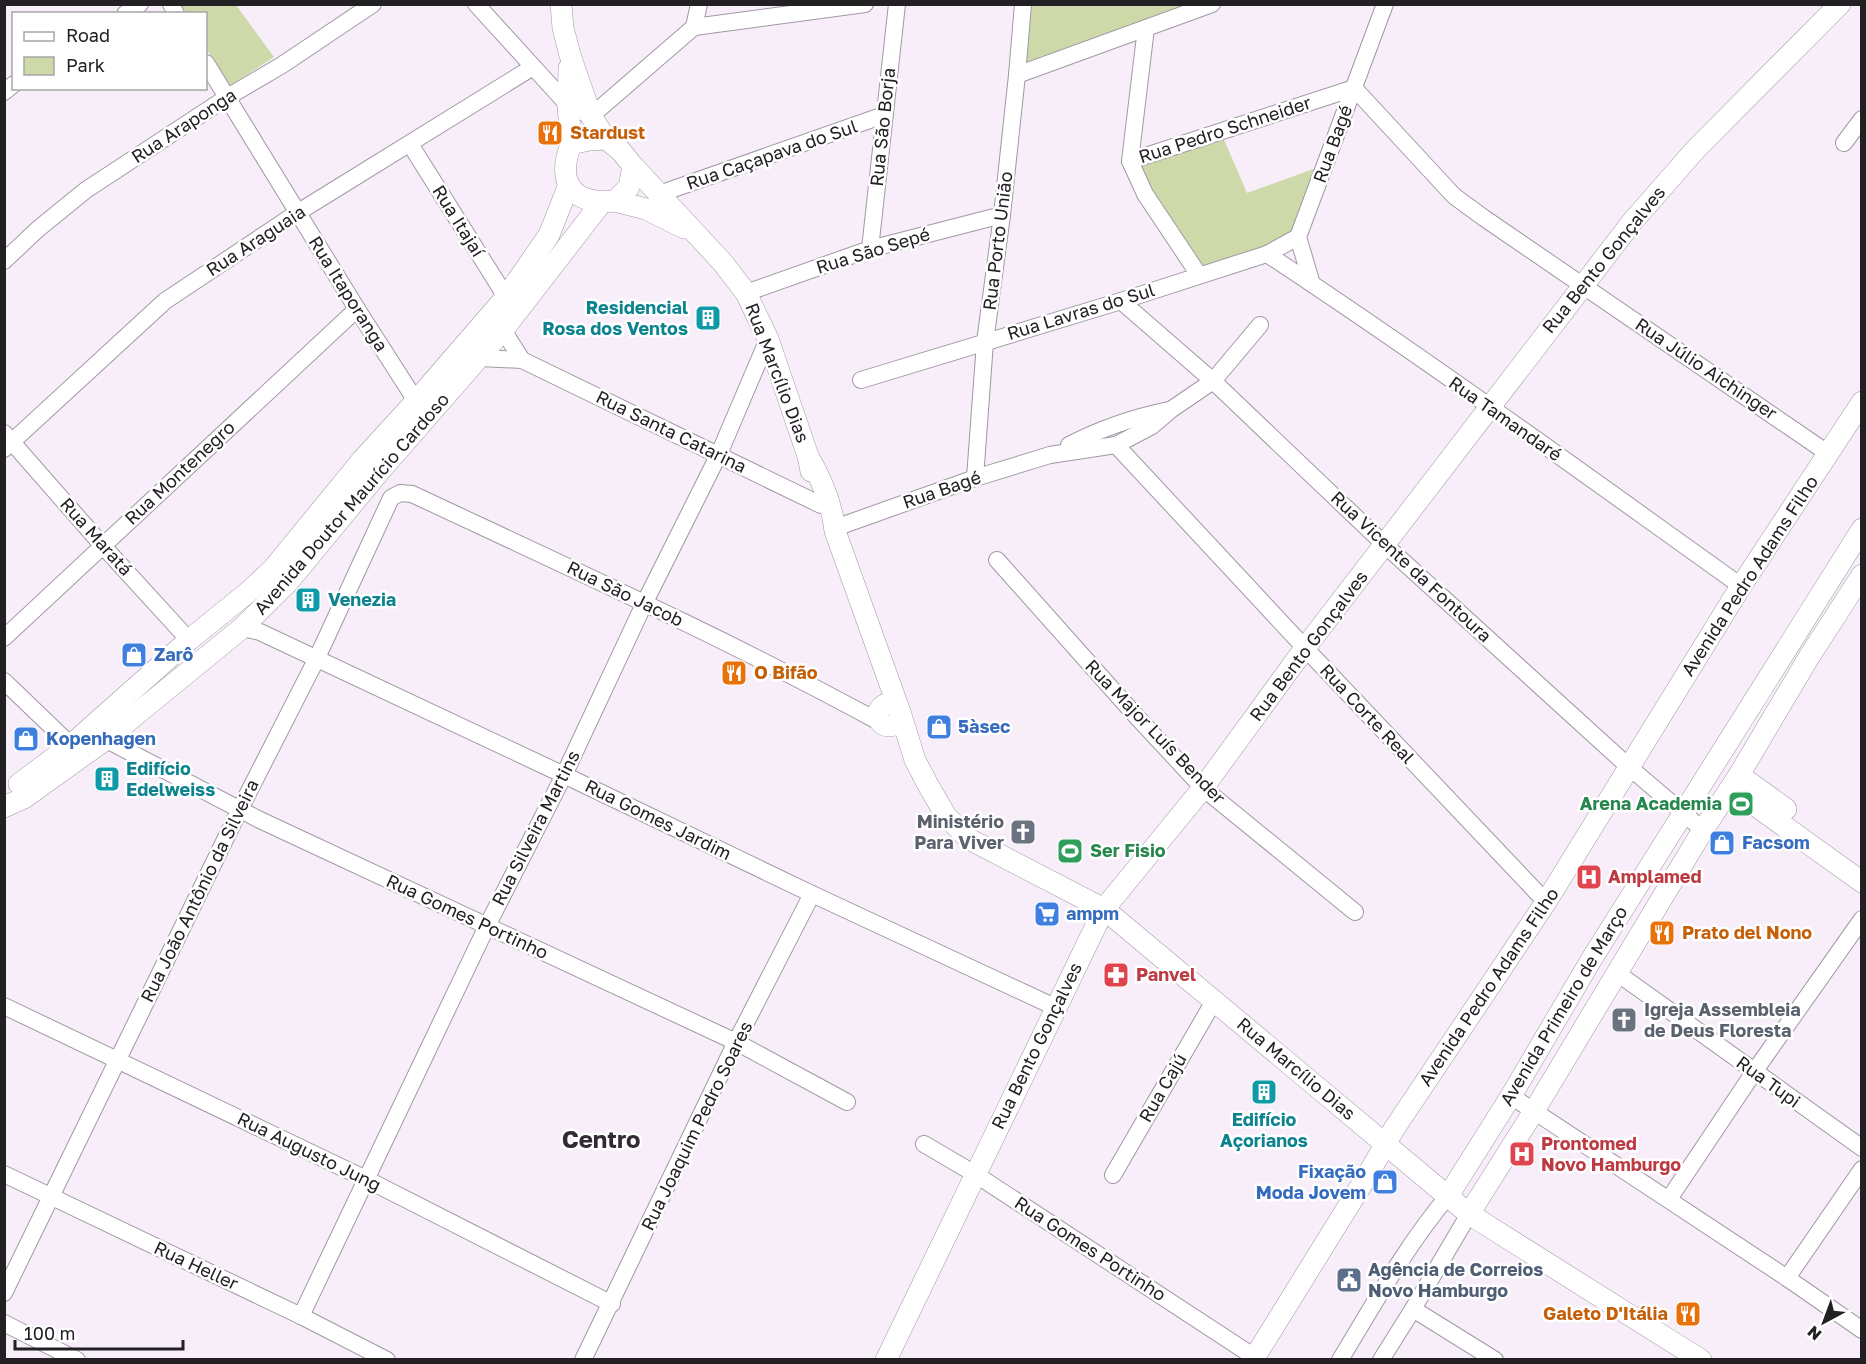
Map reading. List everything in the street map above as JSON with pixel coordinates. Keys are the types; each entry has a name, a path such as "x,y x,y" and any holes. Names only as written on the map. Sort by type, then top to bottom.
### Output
{"main road":[{"path":"561,4 563,28 570,55 591,116 606,140 620,150 633,166 629,187 608,202 578,195 568,187 564,170 571,144 568,105 570,55"},
{"name":"Rua Bento Gonçalves","path":"886,1359 1104,909 1203,788 1305,648 1632,222 1684,163 1840,4"},
{"path":"571,144 589,140 606,140"},
{"name":"Rua Marcílio Dias","path":"633,166 723,263 746,293 768,339 808,456 812,482 820,505 835,528"},
{"name":"Avenida Doutor Maurício Cardoso","path":"97,735 189,640 273,569 363,459 506,297 549,235 568,187"},
{"name":"Rua Marcílio Dias","path":"608,202 646,209 698,235"},
{"name":"Avenida Doutor Maurício Cardoso","path":"4,807 24,798 97,735 251,630 265,604 289,581 480,358 608,202"},
{"name":"Avenida Pedro Adams Filho","path":"1256,1359 1386,1143 1546,902 1741,586 1862,402"},
{"name":"Rua Marcílio Dias","path":"808,456 822,479 835,528 882,665 886,715 915,760 946,816 969,839 1104,909 1469,1214 1701,1359"},
{"name":"Avenida Primeiro de Março","path":"1448,1196 1683,813 1859,541"},
{"name":"Avenida Primeiro de Março","path":"1469,1214 1862,574"},
{"name":"Avenida Doutor Maurício Cardoso","path":"4,793 77,751"},
{"path":"1735,781 1862,864"},
{"path":"1735,781 1862,882"}],"street":[{"name":"Rua Araponga","path":"4,261 38,229 86,190 374,4"},
{"path":"476,4 568,105 591,116 694,27 866,4"},
{"path":"694,27 699,4"},
{"name":"Rua São Borja","path":"870,249 897,4"},
{"name":"Rua Porto União","path":"975,478 985,342 1002,215 1023,4"},
{"path":"1017,75 1212,4"},
{"name":"Rua Bagé","path":"1298,237 1385,4"},
{"path":"1146,28 1131,160 1145,194 1199,275"},
{"name":"Rua Itaporanga","path":"207,65 297,213 416,401"},
{"name":"Rua Araguaia","path":"7,441 165,301 297,213 533,67"},
{"name":"Rua Pedro Schneider","path":"1131,160 1354,88"},
{"name":"Rua Júlio Aichinger","path":"1354,88 1454,196 1829,454"},
{"name":"Rua Caçapava do Sul","path":"659,194 884,115"},
{"path":"1844,143 1862,119"},
{"name":"Rua Itajaí","path":"410,144 506,297"},
{"name":"Rua São Sepé","path":"746,293 870,249 1002,215"},
{"path":"1298,237 1312,284"},
{"name":"Rua Lavras do Sul","path":"861,380 1267,254 1298,237"},
{"name":"Rua Tamandaré","path":"1267,254 1489,407 1741,586"},
{"name":"Rua Vicente da Fontoura","path":"1121,301 1214,381 1385,545 1629,767 1703,830"},
{"name":"Rua Montenegro","path":"4,638 357,309"},
{"name":"Rua Bagé","path":"1050,455 1116,445 1152,426 1172,409 1214,381 1260,325"},
{"path":"503,330 522,360"},
{"name":"Rua Silveira Martins","path":"301,1316 487,926 564,775 645,602 718,454 768,339"},
{"name":"Rua Santa Catarina","path":"480,358 522,360 820,505"},
{"name":"Rua Bagé","path":"835,528 975,478 1050,455 1105,429 1172,409"},
{"name":"Rua Maratá","path":"7,441 189,640"},
{"name":"Rua Corte Real","path":"1116,445 1546,902"},
{"name":"Rua São Jacob","path":"400,493 412,494 645,602 846,704 886,715"},
{"name":"Rua João Antônio da Silveira","path":"4,1293 240,809 316,660 388,502 400,493"},
{"name":"Rua Major Luís Bender","path":"998,560 1203,788 1355,912"},
{"name":"Rua Gomes Jardim","path":"251,630 1057,1008"},
{"path":"4,681 77,751"},
{"name":"Rua Gomes Portinho","path":"97,735 240,809 736,1042 847,1102"},
{"name":"Rua Joaquim Pedro Soares","path":"584,1359 736,1042 812,894"},
{"path":"1669,1199 1754,1072 1862,918"},
{"name":"Rua Tupi","path":"1617,972 1862,1148"},
{"name":"Rua Cajú","path":"1113,1175 1214,1001"},
{"name":"Rua Augusto Jung","path":"4,1006 366,1179 612,1304"},
{"path":"1511,1096 1669,1199 1862,1330"},
{"name":"Rua Gomes Portinho","path":"924,1144 975,1174 1256,1359"},
{"path":"1787,1278 1862,1169"},
{"name":"Rua Heller","path":"4,1174 387,1359"},
{"name":"Avenida Primeiro de Março","path":"1340,1359 1381,1292 1448,1196"},
{"name":"Avenida Primeiro de Março","path":"1381,1359 1469,1214"},
{"path":"1413,1309 1495,1359"},
{"path":"4,1323 77,1359"}],"green space":[{"path":"179,5 236,5 274,57 229,87 207,50 207,12 184,12"},
{"path":"1032,5 1190,5 1025,63"},
{"path":"1222,135 1247,193 1319,167 1295,234 1263,250 1201,270 1136,163"}],"place":[{"name":"Stardust","path":"550,133"},
{"name":"Residencial Rosa dos Ventos","path":"708,318"},
{"name":"Venezia","path":"308,600"},
{"name":"Zarô","path":"134,655"},
{"name":"O Bifão","path":"734,673"},
{"name":"5àsec","path":"939,727"},
{"name":"Kopenhagen","path":"26,739"},
{"name":"Edifício Edelweiss","path":"107,779"},
{"name":"Arena Academia","path":"1741,804"},
{"name":"Ministério Para Viver","path":"1023,832"},
{"name":"Facsom","path":"1722,843"},
{"name":"Ser Fisio","path":"1070,851"},
{"name":"Amplamed","path":"1589,877"},
{"name":"ampm","path":"1047,914"},
{"name":"Prato del Nono","path":"1662,933"},
{"name":"Panvel","path":"1116,975"},
{"name":"Igreja Assembleia de Deus Floresta","path":"1624,1020"},
{"name":"Edifício Açorianos","path":"1264,1092"},
{"name":"Prontomed Novo Hamburgo","path":"1522,1154"},
{"name":"Fixação Moda Jovem","path":"1385,1182"},
{"name":"Agência de Correios Novo Hamburgo","path":"1349,1280"},
{"name":"Galeto D'Itália","path":"1688,1314"}],"district":[{"name":"Centro","path":"601,1140"}]}
